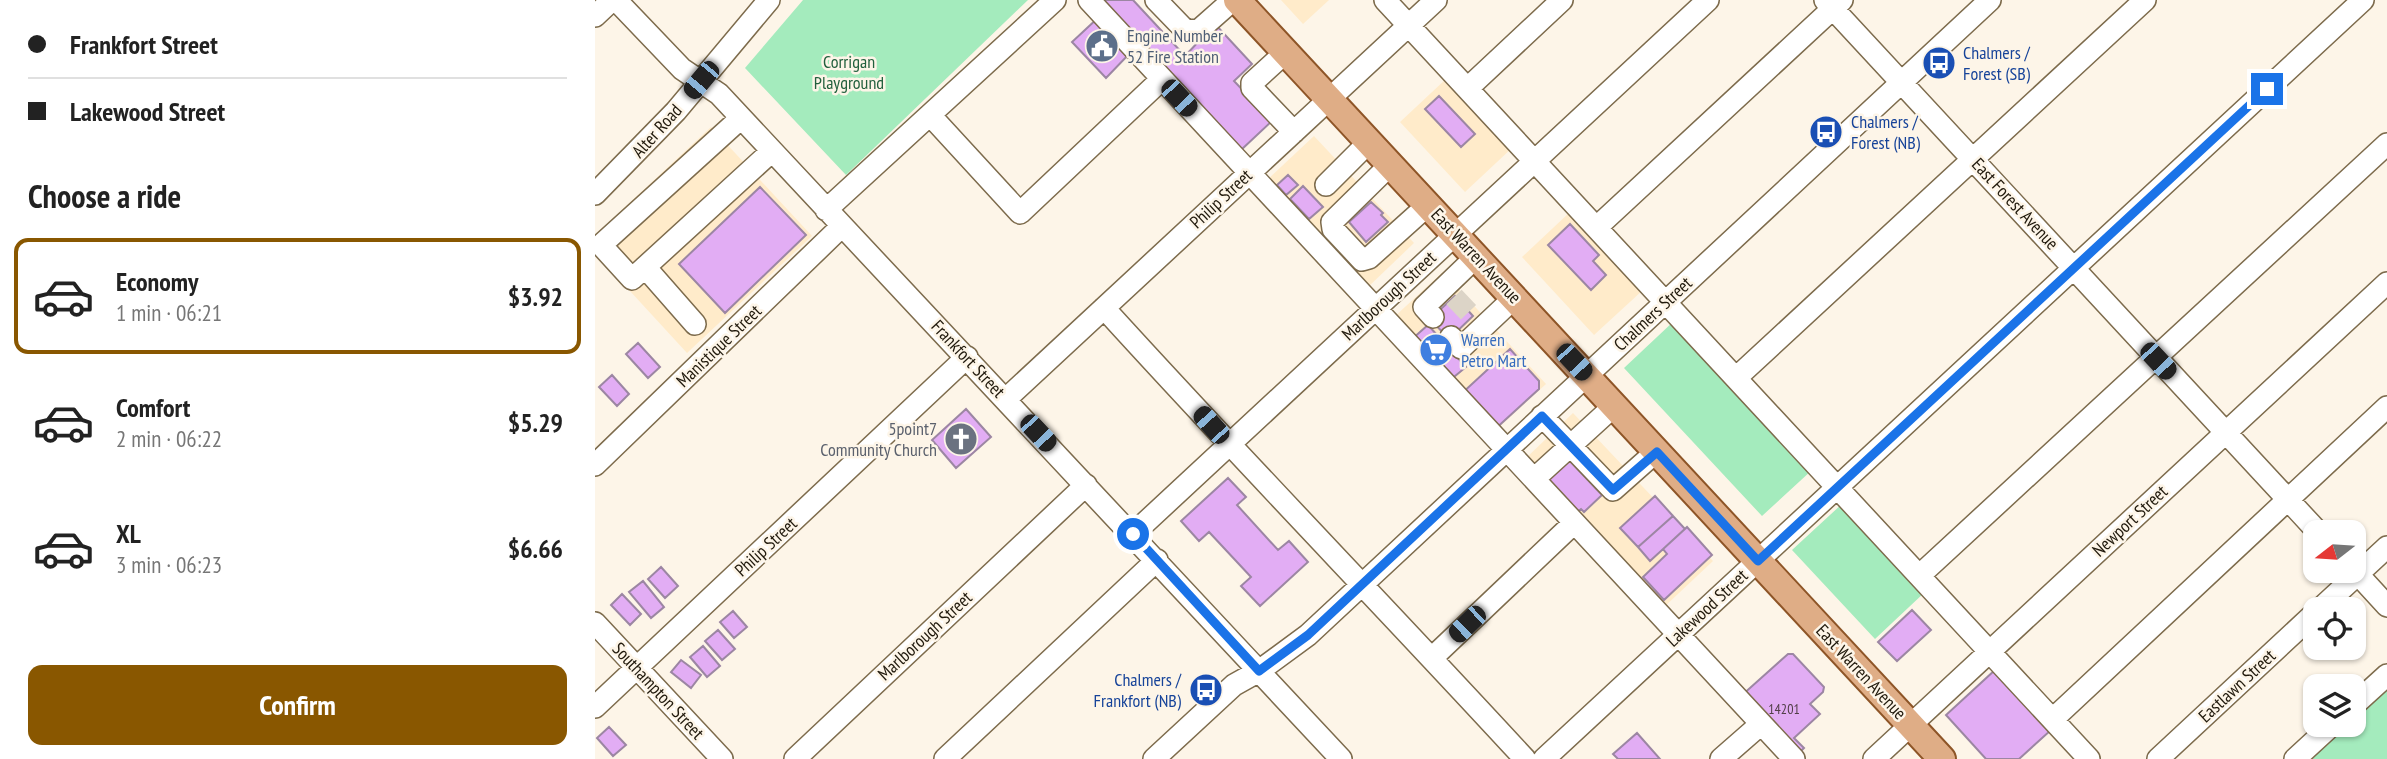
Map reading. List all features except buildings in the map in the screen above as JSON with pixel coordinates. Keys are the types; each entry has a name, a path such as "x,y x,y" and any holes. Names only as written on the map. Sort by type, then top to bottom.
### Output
{"main road":[{"name":"East Warren Avenue","path":"1235,0 1942,759"}],"street":[{"name":"Alter Road","path":"595,194 626,164 769,0"},
{"path":"826,209 1055,0"},
{"path":"1089,0 1794,759"},
{"path":"1156,0 1187,31 1199,30 1235,0"},
{"path":"1385,0 1991,650 2089,759"},
{"name":"Philip Street","path":"1006,399 1436,0"},
{"path":"1468,88 1562,0"},
{"name":"Marlborough Street","path":"1133,534 1708,0"},
{"name":"Chalmers Street","path":"1154,759 1234,685 1259,671 1308,635 1990,0"},
{"path":"1736,378 2144,0"},
{"name":"Lakewood Street","path":"1544,759 2363,0"},
{"name":"Frankfort Street","path":"622,3 682,69 701,80 741,118 1341,759"},
{"path":"595,16 622,3"},
{"path":"1597,227 1833,3"},
{"name":"East Forest Avenue","path":"1833,3 1902,83 2307,520"},
{"path":"1286,52 1252,83 1252,88 1294,132"},
{"path":"930,115 1020,213 1162,79"},
{"path":"741,118 601,245 632,278 772,151"},
{"path":"1326,185 1369,142"},
{"path":"1920,575 2387,144"},
{"path":"1390,164 1332,222 1333,229 1362,260 1369,258 1428,205"},
{"name":"Manistique Street","path":"595,465 842,226"},
{"path":"1413,273 1442,301 1476,257"},
{"path":"645,267 695,324"},
{"name":"Newport Street","path":"1874,759 2387,283"},
{"path":"1468,329 1514,298"},
{"path":"1104,308 1229,445 1363,583 1525,759"},
{"name":"Philip Street","path":"595,707 967,357"},
{"path":"1534,479 1614,405"},
{"path":"2053,719 2387,407"},
{"path":"1542,416 1613,490 1657,452"},
{"name":"Marlborough Street","path":"795,759 1086,485"},
{"path":"1432,658 1574,523"},
{"path":"2366,563 2387,547"},
{"path":"945,759 1157,560"},
{"path":"2331,597 2345,583"},
{"path":"2365,583 2387,606"},
{"name":"Southampton Street","path":"595,623 722,759"},
{"name":"Eastlawn Street","path":"2158,759 2303,624"},
{"path":"2366,694 2387,675"},
{"path":"1721,759 1761,724"},
{"path":"2295,759 2319,737"}],"shaded area":[{"path":"1281,0 1329,0 1303,24"},
{"path":"1447,78 1512,148 1465,192 1400,122"},
{"path":"711,127 812,236 687,353 595,253 595,235"},
{"path":"1314,136 1414,243 1366,289 1266,181"},
{"path":"1570,212 1643,290 1594,335 1522,257"},
{"path":"1443,272 1546,384 1496,430 1393,318"},
{"path":"1573,413 1713,561 1662,609 1524,460"}],"green space":[{"name":"Corrigan Playground","path":"803,0 1028,0 846,175 745,68"},
{"path":"1674,321 1812,470 1762,516 1624,368"},
{"path":"1843,503 1925,592 1875,639 1792,550"},
{"path":"2387,681 2387,759 2302,759 2327,737 2366,737 2366,700"}],"tunnel":[{"path":"1454,297 1473,317"}],"place":[{"name":"Engine Number 52 Fire Station","path":"1102,46"},
{"name":"Chalmers / Forest (SB)","path":"1939,63"},
{"name":"Chalmers / Forest (NB)","path":"1826,132"},
{"name":"Warren Petro Mart","path":"1436,350"},
{"name":"5point7 Community Church","path":"961,439"},
{"name":"Chalmers / Frankfort (NB)","path":"1206,690"}],"route":[{"path":"1133,534 1259,671 1308,635 1542,416 1613,490 1657,452 1758,561 2267,89"}]}
